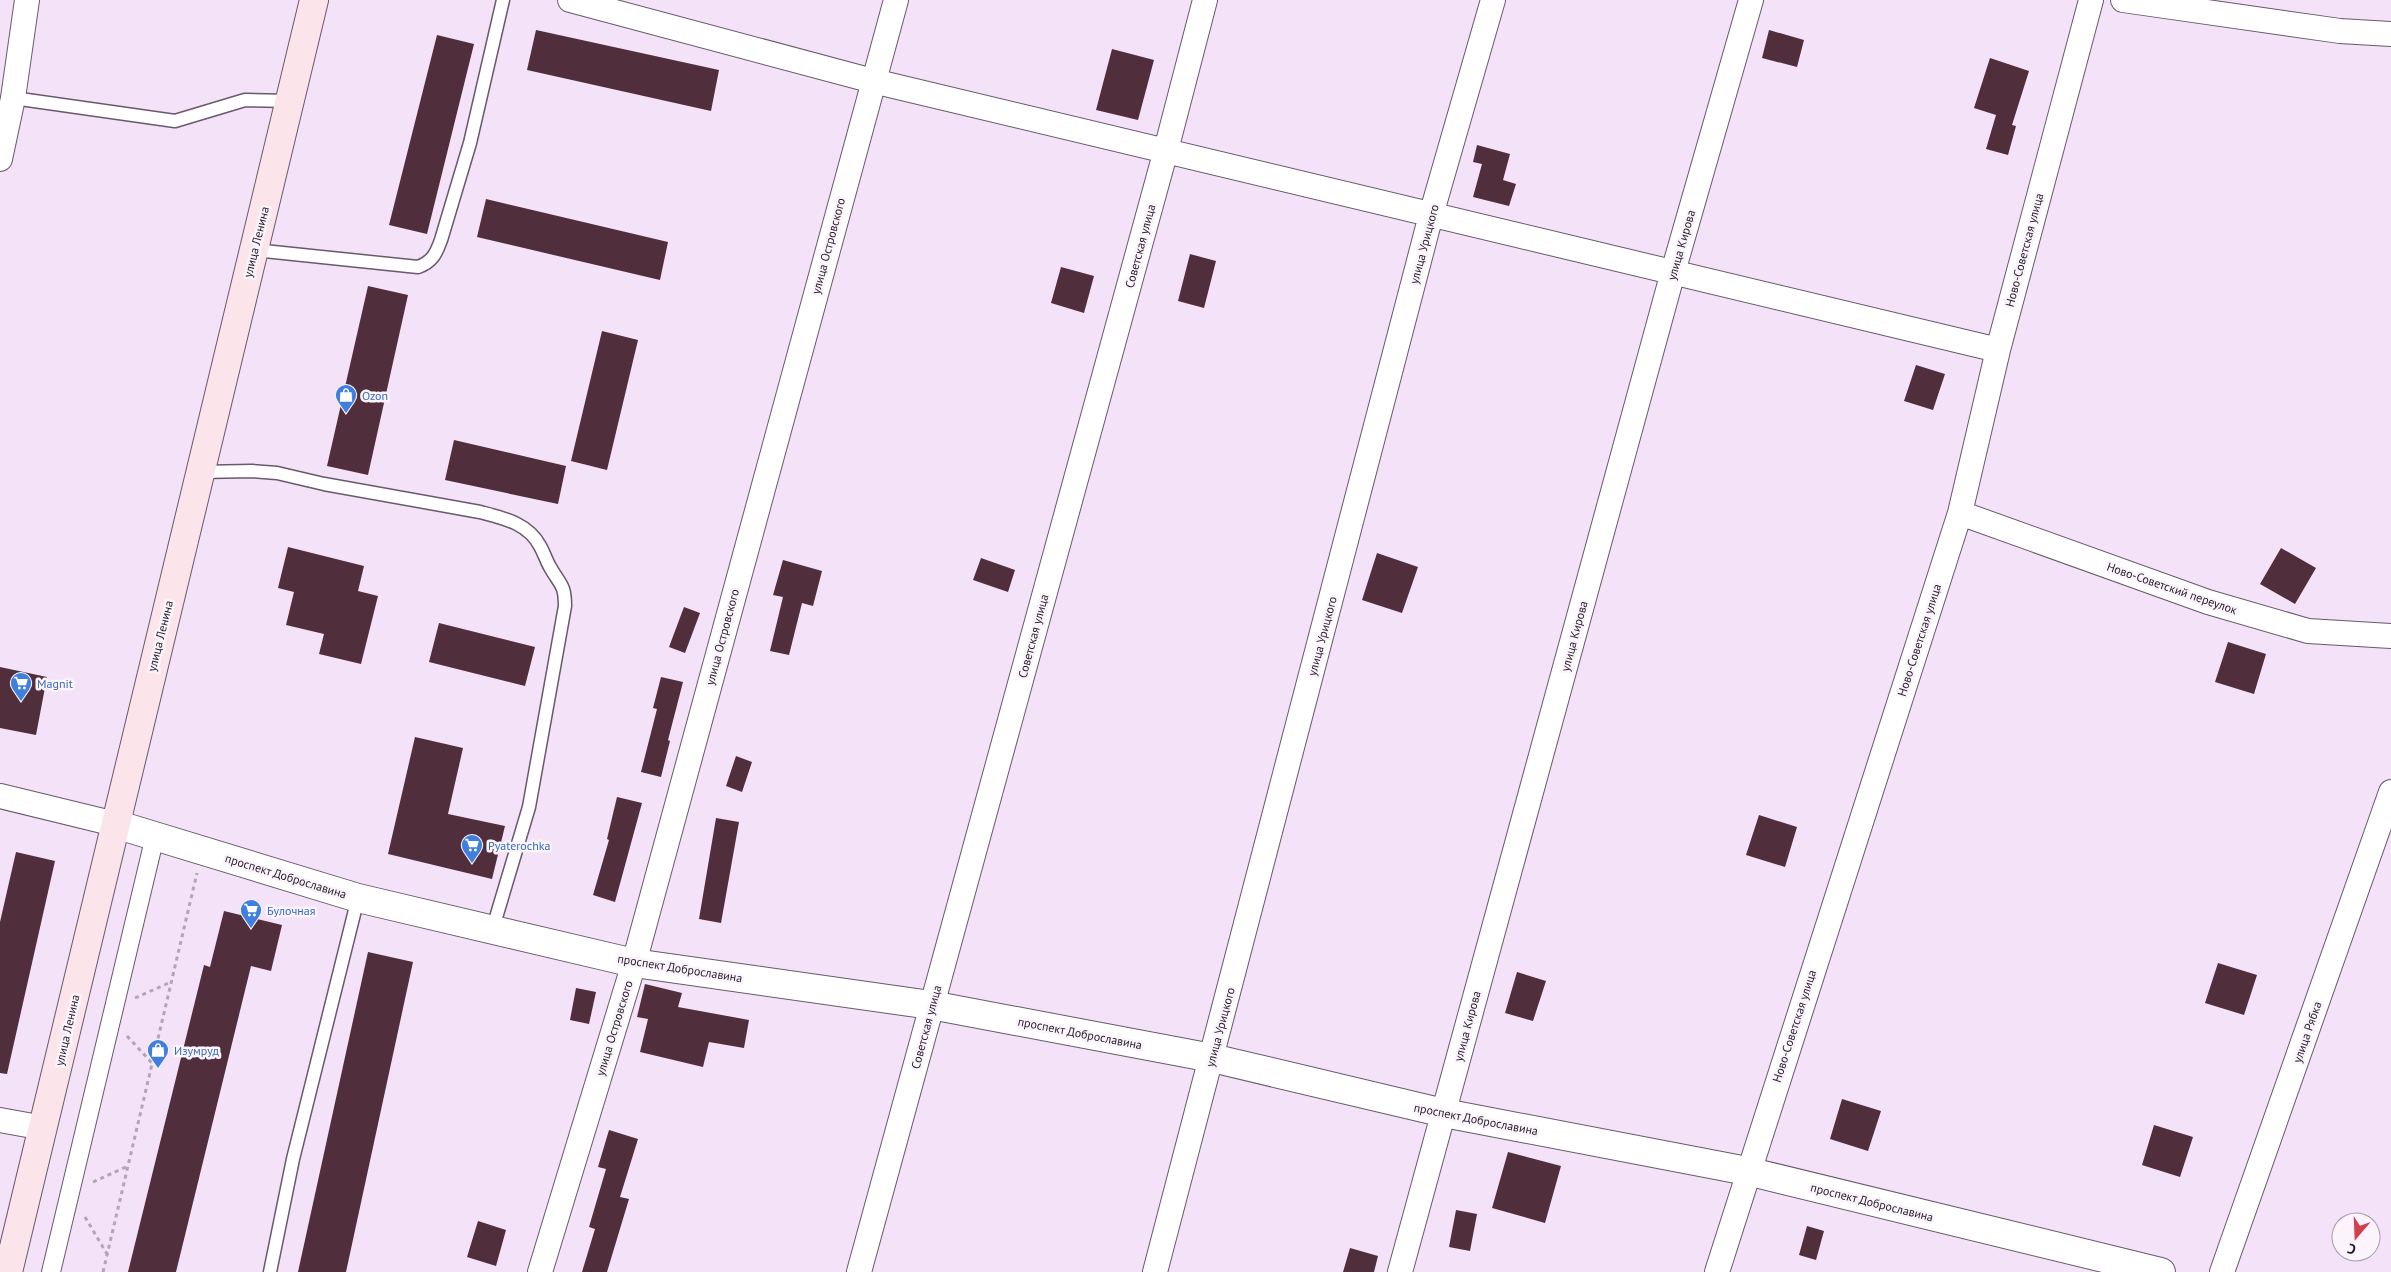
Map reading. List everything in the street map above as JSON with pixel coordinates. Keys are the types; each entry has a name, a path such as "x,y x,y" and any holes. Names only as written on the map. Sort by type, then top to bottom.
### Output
{"main road":[{"name":"улица Ленина","path":"8,1272 314,0"}],"street":[{"path":"0,159 13,98 27,0"},
{"path":"570,0 873,80 1998,350"},
{"name":"улица Островского","path":"540,1272 634,963 896,0"},
{"name":"Советская улица","path":"859,1272 1166,150 1205,0"},
{"name":"улица Урицкого","path":"1155,1272 1432,214 1493,0"},
{"name":"улица Кирова","path":"1400,1272 1673,272 1751,0"},
{"name":"Ново-Советская улица","path":"1717,1272 1747,1171 1960,513 1998,350 2091,0"},
{"path":"2123,0 2340,31 2391,34"},
{"name":"Ново-Советский переулок","path":"1960,513 2208,602 2308,631 2391,636"},
{"name":"улица Рябка","path":"2222,1272 2391,792"},
{"name":"проспект Доброславина","path":"0,796 115,824 358,898 634,963 931,1005 1212,1058 1444,1114 1747,1171 2146,1271"},
{"path":"51,1272 154,836"},
{"path":"0,1120 44,1128"}],"lane":[{"path":"254,250 418,267 428,264 435,255 441,240 470,143 503,0"},
{"path":"13,98 175,121 244,100 290,101"},
{"path":"200,472 252,471 277,473 324,484 480,512 505,518 525,527 539,543 550,567 565,590 565,606 529,807 492,931"},
{"path":"270,1272 293,1159 358,898"}],"path":[{"path":"103,1272 202,850"},
{"path":"152,1063 112,1013 171,982"},
{"path":"108,1254 70,1193 128,1165"}],"building":[{"path":"536,30 719,70 711,111 527,70"},
{"path":"1769,30 1804,40 1797,67 1762,58"},
{"path":"437,35 474,44 427,234 389,225"},
{"path":"1112,49 1154,60 1138,120 1096,110"},
{"path":"1990,58 2029,71 2012,125 2016,126 2008,155 1986,149 1996,115 1974,108"},
{"path":"1477,145 1510,154 1503,180 1516,184 1509,206 1473,197 1482,164 1473,162"},
{"path":"486,199 668,242 660,280 477,237"},
{"path":"1190,254 1216,261 1204,308 1178,301"},
{"path":"1061,267 1094,276 1084,313 1051,303"},
{"path":"368,286 408,295 368,475 327,466"},
{"path":"602,331 638,340 607,470 571,461"},
{"path":"1916,365 1945,374 1933,410 1904,401"},
{"path":"454,440 566,466 558,504 445,480"},
{"path":"288,547 364,566 358,591 378,596 361,664 319,654 324,634 286,625 294,592 278,588"},
{"path":"2281,548 2316,568 2295,604 2260,584"},
{"path":"1377,553 1418,567 1402,613 1362,600"},
{"path":"981,558 1015,570 1008,592 973,580"},
{"path":"783,560 822,571 813,606 802,603 789,655 770,651 783,597 773,595"},
{"path":"684,607 700,613 685,653 669,647"},
{"path":"439,623 535,647 525,686 429,662"},
{"path":"2228,642 2266,654 2254,694 2215,682"},
{"name":"Magnit","path":"0,667 47,677 36,735 0,728"},
{"path":"661,677 683,682 668,740 670,741 661,777 641,772 657,709 653,708"},
{"path":"415,737 463,748 448,814 505,826 492,879 388,854"},
{"path":"736,756 752,762 742,792 726,786"},
{"path":"617,797 642,803 615,902 593,895 609,840 607,839"},
{"path":"1759,815 1797,827 1785,867 1746,855"},
{"path":"716,818 739,822 721,923 699,919"},
{"path":"16,852 55,861 7,1074 0,1073 0,922"},
{"path":"224,911 282,925 271,971 251,966 176,1272 128,1272 204,965 210,967"},
{"path":"368,952 413,962 346,1272 298,1272"},
{"path":"2218,963 2257,975 2244,1015 2205,1003"},
{"path":"1517,972 1546,981 1533,1021 1505,1013"},
{"path":"645,984 682,993 678,1007 749,1020 744,1048 709,1042 703,1067 640,1052 648,1019 637,1017"},
{"path":"576,988 596,992 589,1024 570,1020"},
{"path":"1842,1099 1881,1111 1868,1151 1830,1139"},
{"path":"2154,1125 2193,1137 2180,1177 2142,1165"},
{"path":"609,1130 638,1139 620,1197 629,1199 607,1272 582,1272 595,1229 589,1227 606,1169 598,1167"},
{"path":"1508,1152 1561,1166 1545,1223 1492,1208"},
{"path":"1456,1210 1477,1214 1470,1251 1449,1247"},
{"path":"478,1221 506,1230 496,1266 467,1257"},
{"path":"1807,1226 1824,1231 1816,1260 1799,1255"},
{"path":"1350,1248 1378,1256 1374,1272 1343,1272"}],"place":[{"name":"Ozon","path":"346,414"},
{"name":"Magnit","path":"21,702"},
{"name":"Pyaterochka","path":"472,864"},
{"name":"Булочная","path":"251,929"},
{"name":"Изумруд","path":"158,1069"}]}
